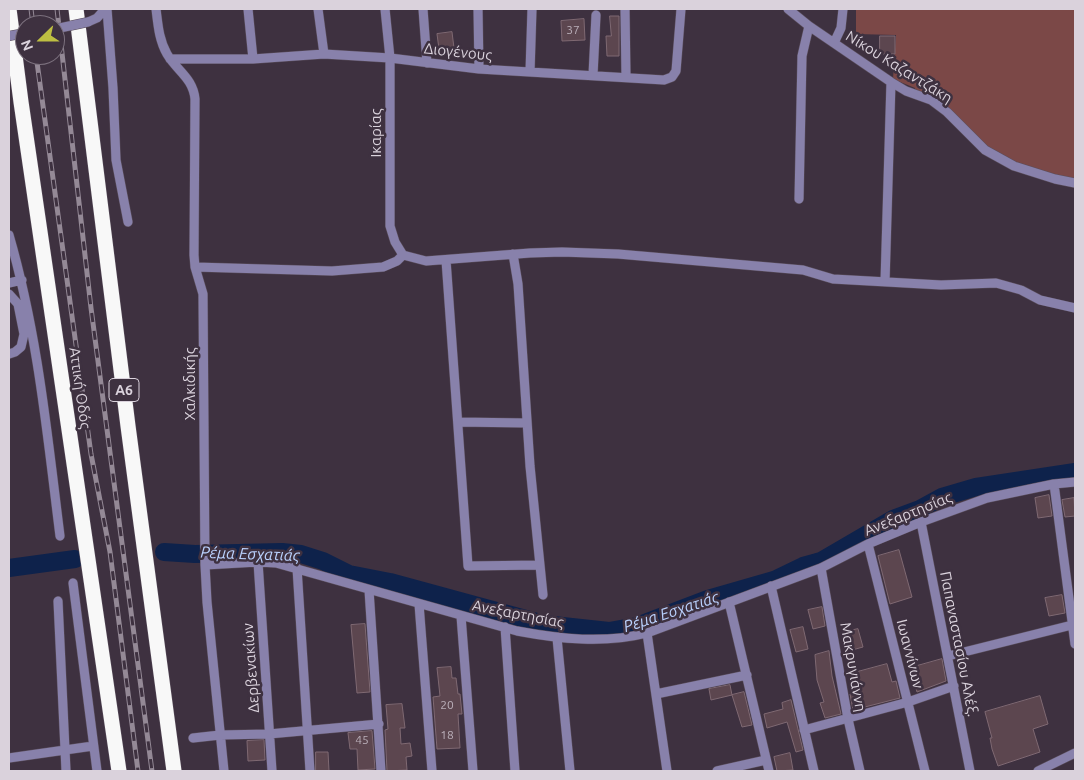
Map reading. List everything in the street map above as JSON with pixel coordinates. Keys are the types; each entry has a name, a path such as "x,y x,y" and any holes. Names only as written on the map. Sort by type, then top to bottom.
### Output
{"highway":[{"name":"Αττική Οδός","path":"9,9 119,771"},
{"name":"Α6","path":"76,9 129,436 174,771"}],"street":[{"path":"65,27 88,22 97,18 106,9"},
{"path":"106,9 113,88 116,160 128,222"},
{"name":"Χαλκιδικής","path":"156,9 159,36 170,59 189,79 194,92 196,115 194,255 195,267 203,294 204,544 207,602 224,771"},
{"path":"248,9 253,59"},
{"path":"318,9 324,54"},
{"name":"Ικαρίας","path":"385,9 390,58 390,226 395,242 403,255"},
{"path":"423,9 427,63"},
{"path":"478,9 479,69"},
{"path":"530,72 532,9"},
{"path":"625,9 626,77"},
{"name":"Διογένους","path":"170,59 253,59 324,54 390,58 479,69 664,80 672,77 676,71 681,9"},
{"name":"Νίκου Καζαντζάκη","path":"788,9 809,26 891,82 906,91 931,100 947,112 985,150 1014,166 1075,183"},
{"path":"834,43 841,28 843,9"},
{"path":"594,75 596,15"},
{"path":"799,199 802,56 809,26"},
{"path":"885,282 891,82"},
{"path":"9,235 22,280 32,330 60,536"},
{"path":"195,267 332,271 383,267 396,261 403,255 426,261 562,252 618,254 803,270 833,279 941,284 996,283 1021,290 1040,300 1075,308"},
{"path":"514,254 543,595"},
{"path":"446,260 468,566 540,565"},
{"path":"9,283 22,280"},
{"path":"9,294 18,304 24,334 21,346 15,352 9,354"},
{"path":"458,422 527,423"},
{"name":"Ανεξαρτησίας","path":"205,561 276,563 505,627 558,638 606,640 627,638 647,633 821,568 868,544 987,498 1054,484 1075,482"},
{"path":"1054,484 1075,644"},
{"name":"Παπαναστασίου Αλέξ.","path":"921,522 970,771"},
{"name":"Ιωαννίνων","path":"868,544 925,771"},
{"name":"Δερβενακίων","path":"258,562 272,771"},
{"path":"297,568 310,771"},
{"name":"Μακρυγιάννη","path":"821,568 848,719 860,771"},
{"path":"73,583 97,771"},
{"path":"771,586 814,771"},
{"path":"369,590 381,771"},
{"path":"58,601 66,771"},
{"path":"729,602 769,771"},
{"path":"419,604 432,771"},
{"path":"461,616 473,771"},
{"path":"948,656 1072,626"},
{"path":"505,627 515,771"},
{"path":"647,633 667,771"},
{"path":"558,638 570,771"},
{"path":"656,694 747,675"},
{"path":"804,730 908,702 954,686"},
{"path":"193,738 220,735 269,734 379,724"},
{"path":"9,758 93,746"},
{"path":"1038,771 1075,753"},
{"path":"717,771 766,760"}],"shaded area":[{"path":"856,9 1075,9 1075,188 1047,181 1007,166 978,146 931,104 916,99 915,88 893,79 896,35 856,34"}],"building":[{"path":"610,16 619,16 619,56 607,56 606,36 611,36"},
{"path":"584,19 585,40 562,41 561,21"},
{"path":"452,32 454,48 439,49 437,34"},
{"path":"880,36 895,36 895,54 880,54"},
{"path":"1049,495 1052,516 1038,518 1035,498"},
{"path":"1074,498 1075,516 1065,517 1062,500"},
{"path":"899,550 912,597 890,604 878,556"},
{"path":"1062,595 1065,613 1049,616 1045,598"},
{"path":"822,607 825,626 813,629 808,610"},
{"path":"365,624 370,692 357,693 351,625"},
{"path":"803,627 808,649 796,652 790,630"},
{"path":"858,629 863,647 845,652 841,633"},
{"path":"829,651 832,676 841,714 825,718 820,703 824,702 817,680 815,655"},
{"path":"942,659 946,681 917,692 910,668"},
{"path":"887,664 892,682 896,681 900,698 853,710 850,694 855,693 850,674"},
{"path":"451,667 452,678 456,678 458,694 460,694 462,714 458,714 460,748 437,749 433,697 440,696 437,668"},
{"path":"730,685 732,695 711,700 709,689"},
{"path":"744,692 752,725 742,727 732,695"},
{"path":"1040,696 1048,724 1033,729 1040,752 998,766 992,749 990,738 992,738 985,712"},
{"path":"791,700 803,750 796,752 787,722 767,728 764,714 783,709 782,703"},
{"path":"402,704 405,728 400,728 401,744 410,743 412,756 406,757 407,770 387,771 385,730 388,729 386,705"},
{"path":"372,731 375,769 358,770 357,749 350,749 348,733"},
{"path":"264,740 265,760 248,761 247,741"},
{"path":"316,752 328,752 329,771 316,771"},
{"path":"790,753 793,770 777,771 774,757"}],"waterway":[{"name":"Ρέμα Εσχατιάς","path":"164,552 195,554 282,552 301,554 323,561 349,574 390,582 544,624 609,631 637,626 708,599 774,580 803,566 821,561 893,519 920,509 942,497 976,487 1075,472"},
{"name":"Ρέμα Εσχατιάς","path":"9,568 75,559"}],"railway":[{"path":"31,9 32,15"},
{"path":"57,9 91,308 152,771"},
{"path":"37,65 91,454 110,552 138,771"}]}
